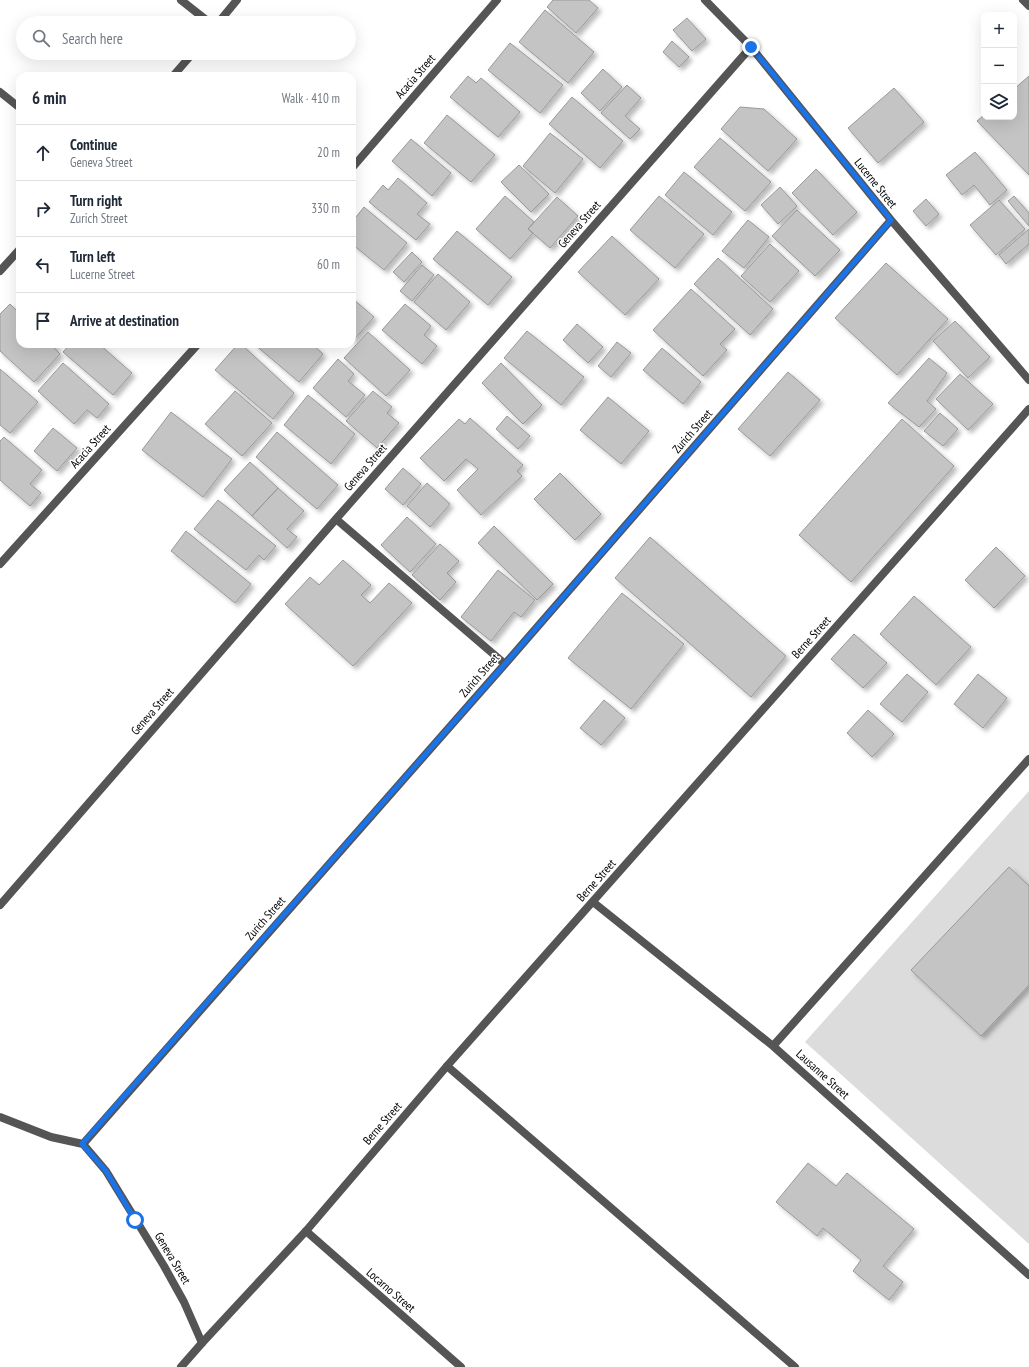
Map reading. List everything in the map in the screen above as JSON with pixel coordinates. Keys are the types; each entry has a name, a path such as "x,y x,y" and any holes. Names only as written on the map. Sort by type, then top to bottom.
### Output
{"street":[{"path":"182,0 201,16"},
{"path":"224,16 237,0"},
{"name":"Acacia Street","path":"356,163 497,0"},
{"name":"Lucerne Street","path":"705,0 751,47 891,220 1029,380"},
{"path":"1023,0 1029,6"},
{"name":"Geneva Street","path":"0,905 336,518 751,47"},
{"path":"176,72 187,60"},
{"path":"0,92 16,105"},
{"name":"Zurich Street","path":"82,1144 505,664 891,220"},
{"path":"0,271 16,253"},
{"name":"Acacia Street","path":"0,564 194,348"},
{"name":"Berne Street","path":"181,1367 306,1231 447,1066 1029,409"},
{"path":"336,518 505,664"},
{"path":"773,1046 1029,759"},
{"name":"Lausanne Street","path":"593,902 773,1046 1029,1275"},
{"path":"447,1066 795,1367"},
{"path":"0,1117 51,1137 82,1144"},
{"name":"Geneva Street","path":"82,1144 106,1171 164,1266 184,1302 202,1343"},
{"name":"Locarno Street","path":"306,1231 461,1367"}],"shaded area":[{"path":"1029,791 1029,1244 805,1042"}],"building":[{"path":"553,0 589,0 598,8 576,33 547,7"},
{"path":"545,10 594,52 568,83 519,42"},
{"path":"687,18 706,39 692,51 673,30"},
{"path":"672,41 689,57 679,67 663,52"},
{"path":"510,43 563,85 540,113 488,70"},
{"path":"603,69 622,87 600,111 581,93"},
{"path":"468,76 476,83 481,78 520,112 498,137 450,97"},
{"path":"1029,76 1029,175 977,121 981,118 981,120 1017,120 1017,86"},
{"path":"627,85 641,98 625,116 640,129 630,139 601,113"},
{"path":"894,88 924,122 878,163 848,128"},
{"path":"572,97 623,141 600,168 549,124"},
{"path":"740,107 764,109 797,139 768,171 721,129"},
{"path":"447,115 495,155 471,182 424,143"},
{"path":"550,133 583,159 555,193 523,166"},
{"path":"720,138 771,182 745,211 694,167"},
{"path":"411,139 451,173 432,196 392,161"},
{"path":"975,152 1007,190 990,205 974,185 962,195 946,175"},
{"path":"519,165 549,194 531,212 501,182"},
{"path":"816,169 857,212 833,235 792,193"},
{"path":"684,172 732,212 713,235 665,195"},
{"path":"398,178 427,203 417,214 430,224 416,240 369,202 383,185 388,190"},
{"path":"780,187 797,206 778,224 761,205"},
{"path":"505,196 534,222 528,229 533,233 510,259 476,229"},
{"path":"659,196 704,234 675,268 630,230"},
{"path":"1014,196 1029,213 1029,226 1008,201"},
{"path":"557,197 578,216 550,248 528,229"},
{"path":"926,199 939,214 926,226 913,211"},
{"path":"999,200 1025,229 996,255 970,225"},
{"path":"364,207 407,243 384,270 356,247 356,217"},
{"path":"797,210 840,250 815,276 772,236"},
{"path":"748,220 769,237 744,268 722,251"},
{"path":"1029,229 1029,244 1006,264 999,255"},
{"path":"457,231 512,277 488,305 433,259"},
{"path":"612,236 659,279 625,315 578,272"},
{"path":"770,244 799,271 770,302 741,276"},
{"path":"412,252 422,262 404,282 393,272"},
{"path":"718,258 773,309 750,335 694,284"},
{"path":"886,263 948,319 897,375 835,318"},
{"path":"422,265 434,275 412,301 400,291"},
{"path":"438,274 470,302 446,330 414,302"},
{"path":"691,289 735,329 720,344 727,350 703,376 653,330"},
{"path":"356,301 374,317 356,337"},
{"path":"10,304 16,310 16,348 54,348 60,354 34,382 0,351 0,314"},
{"path":"405,304 431,326 424,335 437,346 422,364 382,330"},
{"path":"955,321 990,357 968,378 933,341"},
{"path":"577,324 603,347 588,363 563,340"},
{"path":"527,331 584,377 561,405 504,358"},
{"path":"368,332 410,370 386,396 344,358 353,348 356,348 356,345"},
{"path":"617,342 631,353 611,377 598,366"},
{"path":"66,348 104,348 132,373 113,395 63,352"},
{"path":"234,348 245,348 294,393 273,419 215,370"},
{"path":"259,348 316,348 323,354 299,382"},
{"path":"662,348 701,382 683,404 643,370"},
{"path":"929,358 947,373 927,401 936,409 919,427 888,403"},
{"path":"338,359 354,374 348,381 365,395 346,417 313,388"},
{"path":"63,363 109,404 97,418 87,410 74,424 38,391"},
{"path":"501,363 542,405 523,424 482,383"},
{"path":"0,369 38,402 10,433 0,425"},
{"path":"788,372 820,400 770,456 738,429"},
{"path":"960,374 993,404 968,430 936,399"},
{"path":"235,391 272,423 242,456 205,424"},
{"path":"373,391 392,407 387,413 399,423 377,448 346,421"},
{"path":"308,395 355,434 331,464 284,425"},
{"path":"608,397 649,431 621,464 580,430"},
{"path":"171,412 232,459 203,497 142,450"},
{"path":"940,413 958,429 943,446 924,431"},
{"path":"507,416 530,436 518,449 496,429"},
{"path":"470,418 523,465 517,471 522,476 481,515 457,490 478,469 466,459 444,481 420,458 459,419 465,424"},
{"path":"902,419 954,466 851,582 799,535"},
{"path":"53,428 77,448 57,471 34,451"},
{"path":"277,432 338,485 317,509 256,457"},
{"path":"4,437 42,470 30,484 41,493 30,506 0,480 0,441"},
{"path":"250,462 278,488 252,516 224,490"},
{"path":"403,468 421,484 403,505 385,489"},
{"path":"560,473 601,514 575,540 534,499"},
{"path":"427,483 450,504 430,527 407,506"},
{"path":"278,488 304,511 287,529 297,537 287,548 252,516"},
{"path":"218,500 276,546 264,560 259,555 246,570 194,529"},
{"path":"407,517 436,544 410,572 381,545"},
{"path":"494,526 553,584 537,600 478,543"},
{"path":"186,531 251,584 235,603 171,551"},
{"path":"650,537 786,656 751,697 615,578"},
{"path":"440,544 459,561 447,573 456,582 440,600 412,575"},
{"path":"996,547 1025,576 994,608 965,580"},
{"path":"343,560 371,585 361,595 370,603 389,583 412,603 353,666 285,604 310,577 319,585"},
{"path":"498,570 535,600 521,617 514,612 491,641 461,617"},
{"path":"622,593 684,644 631,709 568,658"},
{"path":"914,596 971,647 936,685 880,634"},
{"path":"854,634 887,663 863,688 831,659"},
{"path":"907,674 928,692 902,722 880,704"},
{"path":"978,674 1007,698 983,728 954,704"},
{"path":"604,700 625,718 601,745 580,728"},
{"path":"868,710 894,734 872,757 847,733"},
{"path":"1009,867 1029,886 1029,985 981,1036 911,970"},
{"path":"808,1163 836,1186 847,1173 914,1229 883,1266 903,1282 889,1300 853,1271 861,1260 823,1228 817,1236 776,1202"}],"route":[{"path":"135,1220 106,1171 82,1144 505,664 891,220 751,47"}]}
